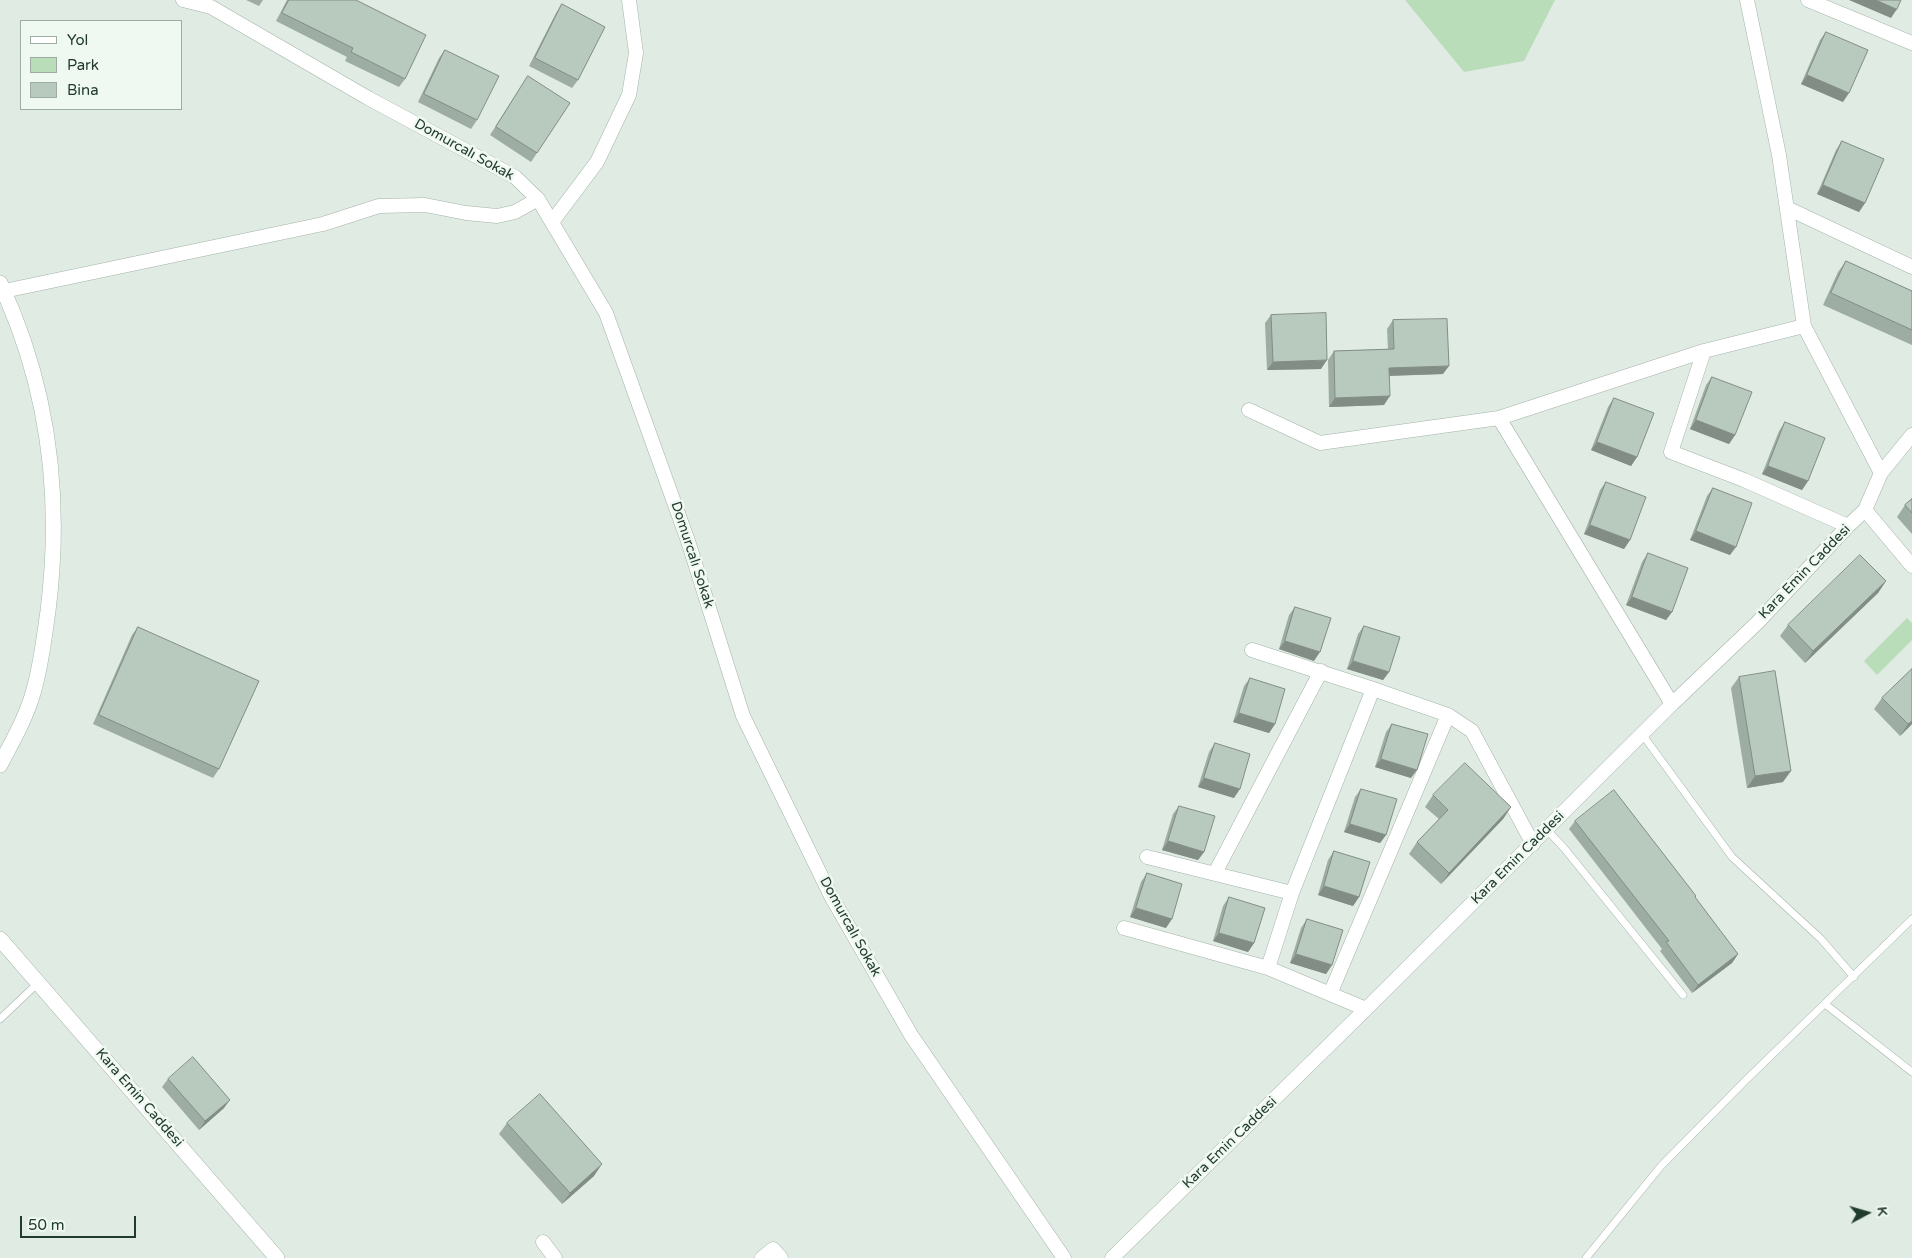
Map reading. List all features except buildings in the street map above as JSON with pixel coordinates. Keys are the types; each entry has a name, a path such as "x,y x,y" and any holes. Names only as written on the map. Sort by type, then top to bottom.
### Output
{"main road":[{"path":"0,765 14,739 33,694 44,638 52,577 54,512 52,470 39,398 27,355 2,287"},
{"name":"Kara Emin Caddesi","path":"0,939 278,1258"}],"street":[{"name":"Domurcalı Sokak","path":"183,0 211,7 368,98 515,176 538,198 606,313 688,540 744,716 827,887 911,1035 1064,1258"},
{"path":"552,222 597,162 629,95 636,53 629,0"},
{"path":"1747,0 1778,155 1804,326 1881,473"},
{"path":"1808,0 1912,43"},
{"path":"2,287 323,224 379,206 425,205 466,213 497,216 515,212 538,198"},
{"path":"1787,208 1912,267"},
{"path":"1249,410 1320,442 1499,418 1704,351 1804,326"},
{"path":"1704,351 1671,452 1744,480 1848,526"},
{"path":"1499,418 1672,704"},
{"name":"Kara Emin Caddesi","path":"1112,1258 1757,622 1865,510 1881,473 1909,444"},
{"path":"1865,510 1912,566"},
{"path":"1252,650 1373,688 1448,715 1472,732 1533,844"},
{"path":"1215,874 1321,671"},
{"path":"1268,968 1292,893 1373,688"},
{"path":"1330,994 1448,715"},
{"path":"1147,857 1292,893"},
{"path":"1124,928 1268,968 1366,1009"},
{"path":"543,1242 555,1258"},
{"path":"762,1258 773,1249 781,1258"}],"lane":[{"path":"1642,734 1732,857 1820,939 1854,977"},
{"path":"1547,830 1564,848 1683,995"},
{"path":"1586,1258 1661,1166 1747,1079 1912,919"},
{"path":"0,1019 38,983"},
{"path":"1825,1004 1912,1072"}],"green space":[{"path":"1405,0 1555,0 1524,61 1464,72"},
{"path":"1907,618 1912,623 1912,640 1877,675 1864,661"}]}
